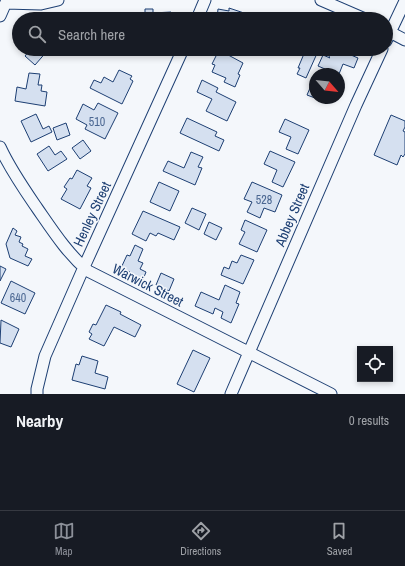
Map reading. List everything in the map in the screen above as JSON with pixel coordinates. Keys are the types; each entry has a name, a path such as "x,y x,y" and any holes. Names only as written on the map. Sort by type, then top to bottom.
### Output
{"street":[{"path":"0,15 7,2 41,4 58,0"},
{"path":"199,12 205,0"},
{"path":"321,0 349,12"},
{"path":"393,23 405,1"},
{"path":"393,36 405,40"},
{"name":"Henley Street","path":"37,394 45,356 180,56"},
{"name":"Abbey Street","path":"231,394 356,105 379,56"},
{"name":"Warwick Street","path":"0,147 12,171 62,244 84,267 93,274 331,394"}],"building":[{"path":"229,8 241,12 218,12 218,9 229,11"},
{"path":"145,9 153,9 153,12 145,12"},
{"path":"25,56 43,56 35,65"},
{"path":"216,56 230,56 243,63 238,74 240,75 235,87 224,82 226,78 212,72 215,65 212,64"},
{"path":"303,56 316,56 310,68 309,68 306,78 297,74 300,68 298,68"},
{"path":"323,56 330,58 329,56 353,56 358,58 354,68 343,64 341,68 323,68 318,66"},
{"path":"119,70 132,76 130,79 133,81 122,104 90,88 94,80 101,83 104,77 113,82"},
{"path":"29,73 40,74 38,85 42,85 41,91 47,92 45,106 15,101 17,87 26,89"},
{"path":"202,80 218,88 216,92 236,102 227,121 206,111 212,99 197,92"},
{"path":"98,103 118,113 105,139 85,129 87,125 76,119 83,104 94,110"},
{"path":"36,114 43,129 49,126 52,132 31,142 21,121"},
{"path":"391,115 405,121 403,131 405,132 405,154 403,157 401,155 397,165 374,155"},
{"path":"187,118 217,132 215,136 224,140 219,151 180,133"},
{"path":"285,119 309,130 298,154 286,149 291,137 279,132"},
{"path":"66,123 70,135 57,140 53,128"},
{"path":"83,140 91,151 80,159 72,148"},
{"path":"49,146 55,155 61,151 67,159 48,171 37,154"},
{"path":"270,151 295,162 283,187 272,182 277,170 264,164"},
{"path":"191,152 203,157 198,167 202,168 195,185 163,171 168,161 184,168"},
{"path":"77,170 92,178 87,186 91,188 80,209 61,199 67,189 64,187 70,178 72,179"},
{"path":"159,182 179,191 170,211 150,202"},
{"path":"252,182 282,195 275,212 264,208 260,218 247,212 252,202 244,199"},
{"path":"192,208 206,214 199,230 185,223"},
{"path":"143,211 180,227 174,240 158,233 156,236 150,233 146,241 132,234"},
{"path":"245,220 267,230 257,252 239,244 245,232 241,230"},
{"path":"209,222 222,228 216,240 204,234"},
{"path":"13,228 17,231 15,235 21,237 19,242 23,244 22,246 28,249 25,256 32,259 28,266 10,258 6,244"},
{"path":"135,245 143,249 138,261 143,263 140,269 146,272 142,282 128,276 130,272 121,268 127,255 130,256"},
{"path":"241,255 254,260 243,284 221,275 224,267 229,269 232,261 237,263"},
{"path":"0,266 6,269 0,281"},
{"path":"161,273 174,279 169,291 156,285"},
{"path":"11,281 35,293 25,314 1,303"},
{"path":"225,285 240,292 236,303 239,304 231,323 221,318 223,312 215,308 213,314 195,306 201,292 219,300"},
{"path":"106,305 121,312 120,314 141,325 135,337 114,327 104,346 89,339 92,334 89,332 93,324 96,325"},
{"path":"1,320 19,329 11,347 0,343"},
{"path":"193,350 210,358 194,392 177,384"},
{"path":"82,356 98,361 95,373 108,377 105,389 72,380 76,364 79,365"}]}
